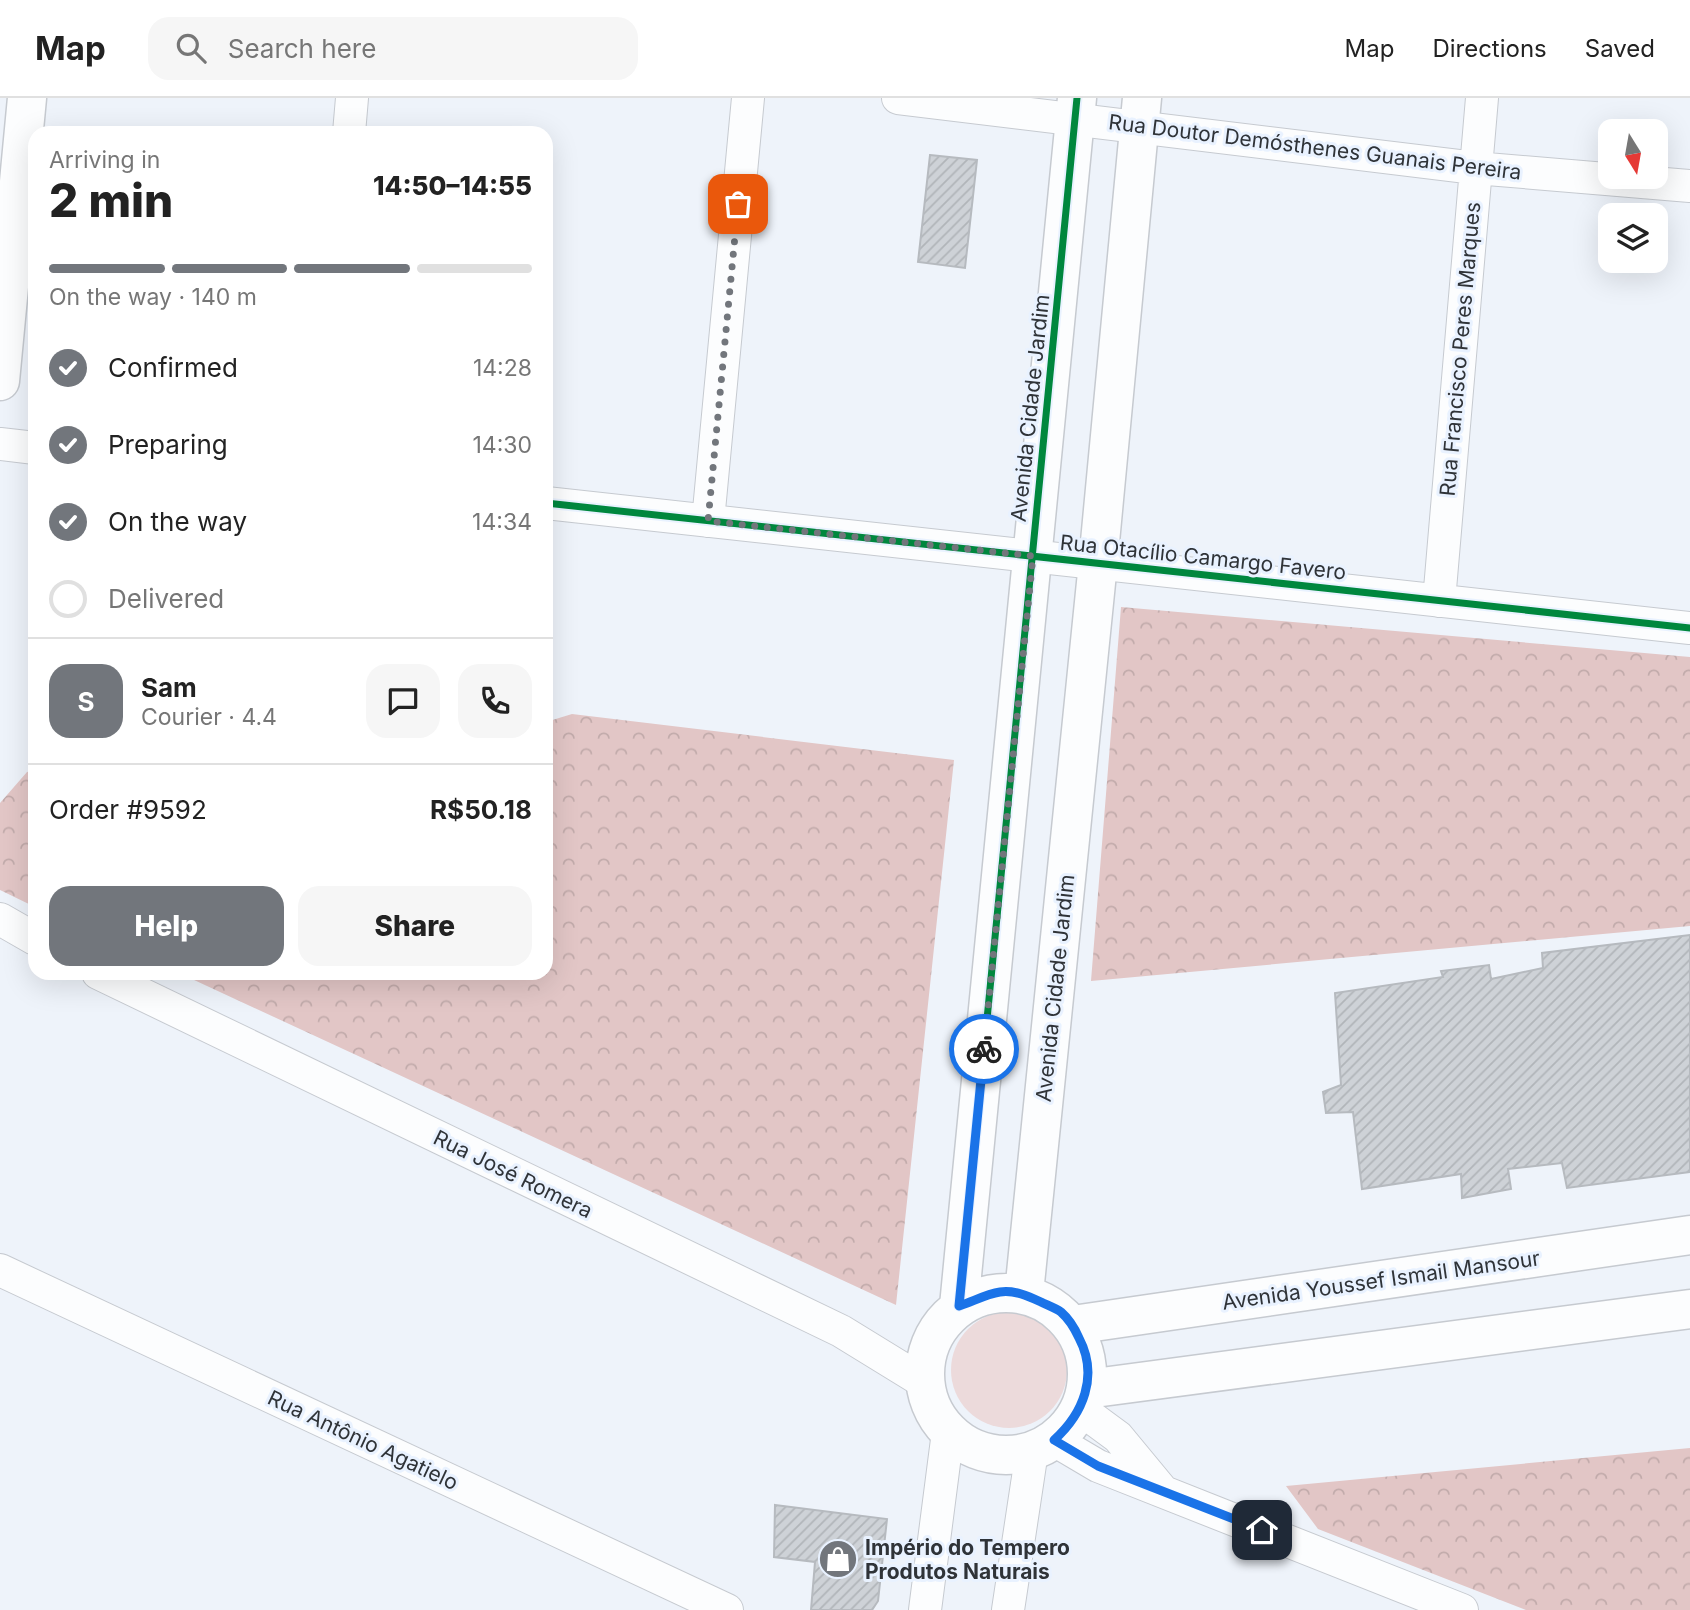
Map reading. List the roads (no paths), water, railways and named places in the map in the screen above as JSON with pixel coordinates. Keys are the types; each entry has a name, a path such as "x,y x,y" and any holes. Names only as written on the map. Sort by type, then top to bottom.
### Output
{"street":[{"path":"0,381 27,98"},
{"path":"350,126 352,98"},
{"path":"708,521 748,98"},
{"name":"Rua Doutor Demósthenes Guanais Pereira","path":"898,98 1140,112 1475,168 1690,186"},
{"name":"Rua Francisco Peres Marques","path":"1439,601 1482,98"},
{"name":"Avenida Cidade Jardim","path":"959,1306 1076,109"},
{"name":"Avenida Cidade Jardim","path":"1024,1293 1098,564 1140,112"},
{"path":"0,444 28,447"},
{"name":"Rua Otacílio Camargo Favero","path":"553,504 1690,628"},
{"path":"0,919 28,935"},
{"name":"Rua José Romera","path":"113,980 841,1331 924,1382"},
{"name":"Avenida Youssef Ismail Mansour","path":"1073,1325 1690,1235"},
{"name":"Rua Antônio Agatielo","path":"0,1270 727,1610"},
{"path":"1001,1292 1024,1293 1060,1311 1073,1325 1083,1345 1088,1367 1084,1399 1069,1426 1043,1446 1009,1455 985,1452 948,1432 937,1416 928,1400 924,1382 925,1360 931,1339 943,1321 959,1306 1001,1292"},
{"path":"1084,1399 1690,1309"},
{"path":"1084,1399 1162,1490"},
{"path":"925,1610 948,1432"},
{"path":"1043,1446 1162,1490 1462,1610"},
{"path":"1008,1610 1043,1446"}],"place":[{"name":"Império do Tempero Produtos Naturais","path":"838,1559"}]}
